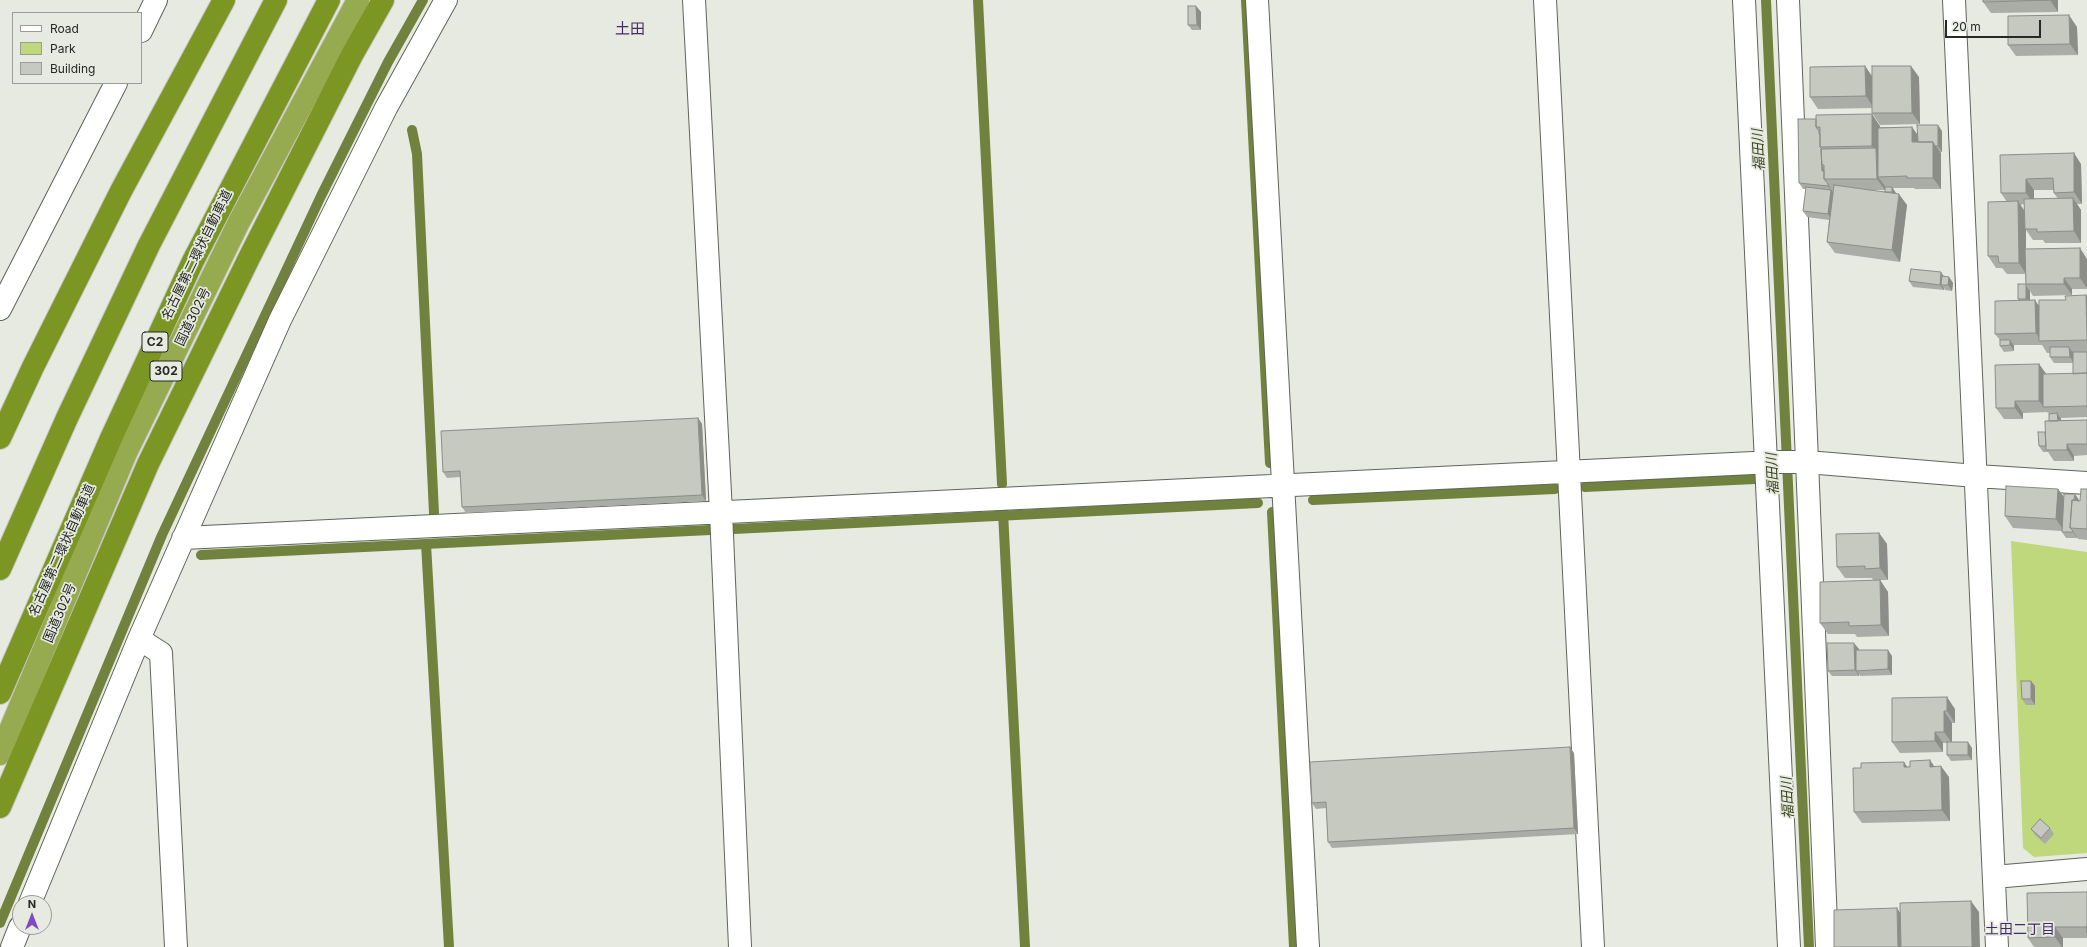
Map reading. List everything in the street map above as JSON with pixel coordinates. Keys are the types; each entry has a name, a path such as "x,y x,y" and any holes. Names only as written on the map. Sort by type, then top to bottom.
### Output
{"highway":[{"path":"0,438 121,191 224,0"},
{"path":"0,569 67,418 149,245 276,0"},
{"name":"名古屋第二環状自動車道","path":"0,693 112,436 193,261 329,0"},
{"name":"国道302号","path":"0,754 126,453 239,222 358,0"},
{"path":"0,807 148,464 249,258 352,55 383,0"}],"street":[{"path":"142,28 156,0"},
{"path":"33,895 139,639 280,320 386,108 446,0"},
{"path":"694,0 721,512 740,947"},
{"path":"1257,0 1308,947"},
{"path":"1545,0 1594,947"},
{"path":"1744,0 1770,462 1789,947"},
{"path":"1788,0 1802,462 1827,947"},
{"path":"1954,0 1997,947"},
{"path":"0,309 115,84"},
{"path":"183,538 1770,462 1802,462 2087,483"},
{"path":"139,639 161,654 176,947"},
{"path":"1994,877 2087,869"},
{"path":"12,947 17,935"}],"green space":[{"path":"2011,541 2087,552 2087,853 2034,857 2023,848"}],"building":[{"path":"1983,0 2050,0 1983,2"},
{"path":"1188,6 1196,6 1197,25 1188,25"},
{"path":"2069,15 2070,44 2008,45 2008,16"},
{"path":"1865,66 1866,96 1810,97 1810,67"},
{"path":"1872,66 1911,66 1912,113 1872,113"},
{"path":"1872,114 1872,146 1820,147 1820,127 1816,127 1816,115"},
{"path":"1798,119 1816,119 1816,127 1820,134 1820,147 1822,149 1822,171 1824,171 1824,179 1828,186 1799,183"},
{"path":"1917,125 1938,125 1938,146 1935,146 1933,142 1918,142"},
{"path":"1912,127 1912,142 1933,142 1933,178 1907,178 1907,176 1878,177 1878,128"},
{"path":"1876,148 1877,179 1824,179 1824,165 1822,165 1821,149"},
{"path":"2074,153 2074,192 2054,193 2053,178 2026,179 2026,193 2001,193 2000,155"},
{"path":"1834,185 1899,194 1892,250 1827,242"},
{"path":"1806,187 1831,190 1828,214 1803,211"},
{"path":"1885,187 1892,187 1892,192 1885,192"},
{"path":"2073,198 2074,231 2037,232 2037,229 2025,229 2024,199"},
{"path":"2018,201 2019,263 1999,263 1998,256 1988,256 1988,202"},
{"path":"2080,248 2080,278 2064,278 2064,284 2026,284 2025,249"},
{"path":"1911,269 1941,272 1940,285 1909,281"},
{"path":"1942,276 1949,277 1948,285 1941,285"},
{"path":"2018,284 2026,284 2026,299 2018,299"},
{"path":"2086,295 2087,340 2039,341 2039,300 2066,300 2065,296"},
{"path":"2035,300 2036,333 1995,334 1995,301"},
{"path":"2000,340 2010,340 2010,345 2000,346"},
{"path":"2050,347 2069,347 2070,357 2050,357"},
{"path":"2073,352 2087,352 2087,373 2073,374"},
{"path":"2039,364 2039,401 2015,401 2015,408 1996,408 1995,365"},
{"path":"2087,373 2087,406 2043,407 2043,374"},
{"path":"2057,413 2058,421 2049,421 2049,414"},
{"path":"698,418 702,495 462,507 460,471 443,472 441,431"},
{"path":"2087,420 2087,444 2067,444 2067,450 2046,450 2045,421"},
{"path":"2038,432 2045,432 2046,446 2039,446"},
{"path":"2006,486 2058,489 2056,519 2005,516"},
{"path":"2081,489 2087,489 2087,529 2070,528 2072,500 2080,501"},
{"path":"2064,494 2075,494 2074,500 2072,500 2070,528 2073,532 2062,532"},
{"path":"1879,533 1880,568 1865,569 1865,566 1837,567 1836,534"},
{"path":"1880,580 1881,625 1849,626 1849,622 1820,623 1820,582"},
{"path":"1827,643 1854,643 1855,670 1828,671"},
{"path":"1856,650 1888,650 1888,669 1856,671"},
{"path":"2021,681 2031,681 2031,699 2022,699"},
{"path":"1947,697 1947,711 1944,711 1944,732 1935,732 1935,741 1892,742 1892,698"},
{"path":"1947,742 1968,742 1968,755 1947,755"},
{"path":"1570,747 1574,828 1328,842 1326,802 1312,803 1310,762"},
{"path":"1930,760 1930,767 1941,766 1942,810 1854,812 1853,768 1861,768 1861,763 1904,762 1904,767 1910,767 1910,761"},
{"path":"2040,819 2050,828 2041,838 2031,829"},
{"path":"2087,892 2087,927 2055,927 2055,937 2028,938 2027,893"},
{"path":"1971,901 1972,947 1901,947 1900,903"},
{"path":"1897,908 1898,947 1834,947 1834,910"}],"waterway":[{"path":"0,923 162,535 321,196 388,62 423,0"},
{"path":"978,0 1002,484"},
{"path":"1246,0 1270,463"},
{"name":"福田川","path":"1766,0 1809,947"},
{"path":"412,130 417,154 434,513"},
{"path":"1585,487 1755,479"},
{"path":"1313,500 1555,489"},
{"path":"734,529 1258,503"},
{"path":"1003,512 1025,947"},
{"path":"1272,512 1294,947"},
{"path":"201,555 710,530"},
{"path":"426,544 449,947"}],"district":[{"name":"土田","path":"630,29"},
{"name":"土田二丁目","path":"2020,930"}]}
